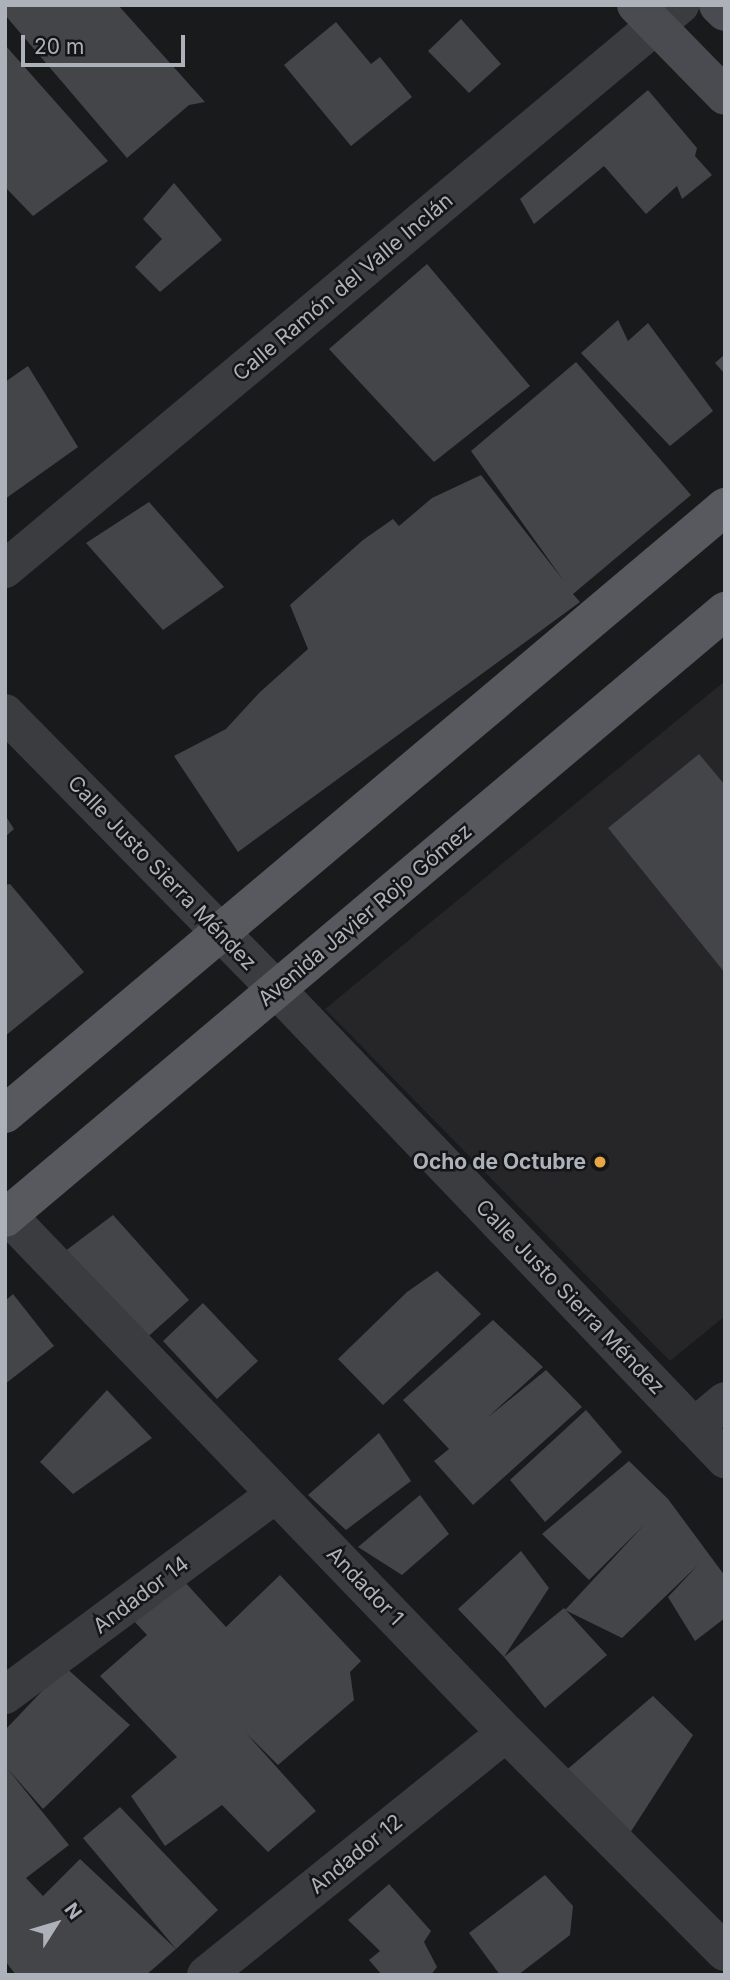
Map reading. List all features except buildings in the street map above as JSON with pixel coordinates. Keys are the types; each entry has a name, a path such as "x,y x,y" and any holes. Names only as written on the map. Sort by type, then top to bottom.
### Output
{"main road":[{"path":"718,5 725,12"},
{"path":"657,12 725,96"},
{"path":"5,1114 725,507"},
{"name":"Avenida Javier Rojo Gómez","path":"7,1217 725,611"}],"street":[{"name":"Calle Ramón del Valle Inclán","path":"5,569 657,12"},
{"name":"Calle Justo Sierra Méndez","path":"5,713 276,990 725,1459"},
{"name":"Andador 1","path":"7,1217 506,1733 725,1952"},
{"path":"694,1427 725,1401"},
{"name":"Andador 14","path":"5,1695 276,1494"},
{"name":"Andador 12","path":"206,1975 506,1733"},
{"path":"710,1975 725,1962"}],"shaded area":[{"name":"Ocho de Octubre","path":"725,681 725,1316 670,1361 325,1009"}],"place":[{"name":"Ocho de Octubre","path":"600,1162"}]}
